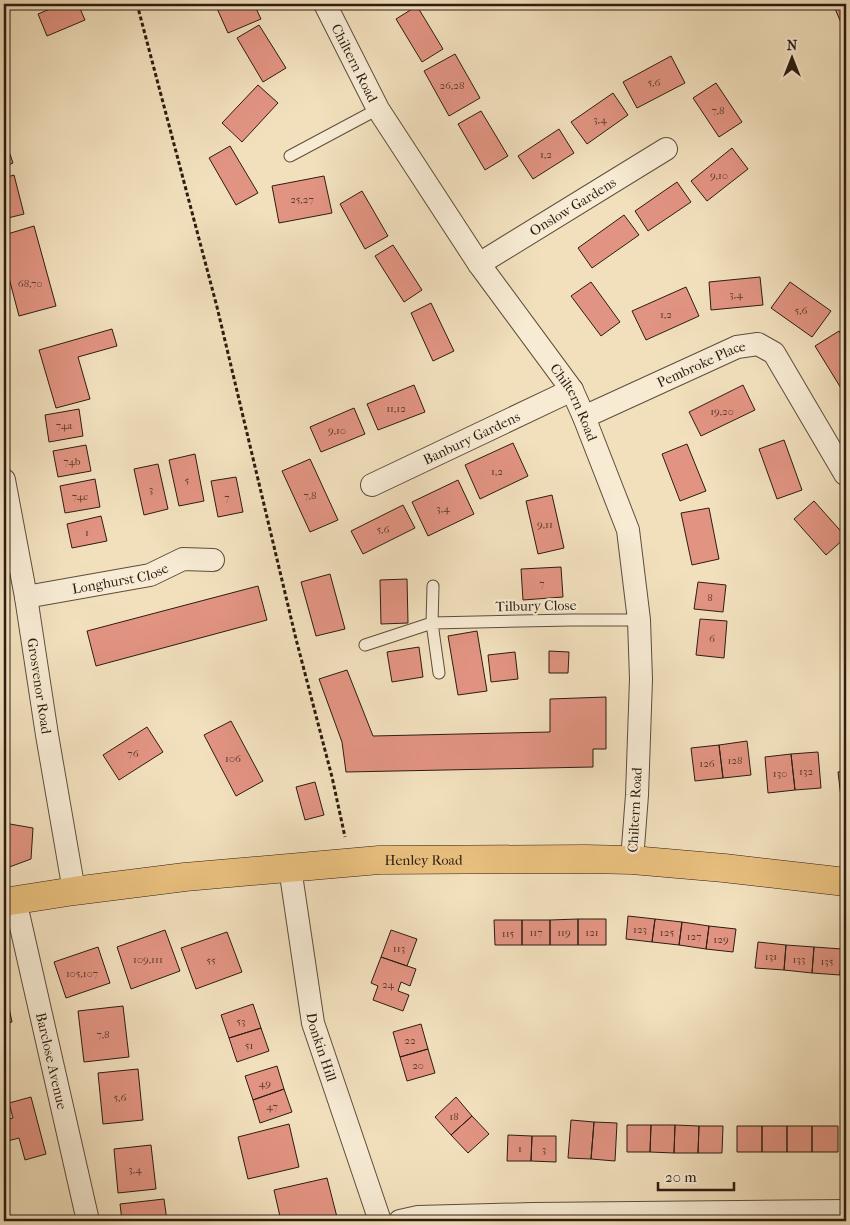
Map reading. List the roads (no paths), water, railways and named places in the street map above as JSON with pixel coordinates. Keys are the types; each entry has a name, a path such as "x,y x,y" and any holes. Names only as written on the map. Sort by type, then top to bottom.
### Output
{"main road":[{"name":"Henley Road","path":"9,901 185,877 379,860 632,860 846,882"}],"street":[{"name":"Chiltern Road","path":"325,4 378,109 479,264 572,390 628,530 639,620 641,679 637,795 632,860"},
{"name":"Onslow Gardens","path":"479,264 666,149"},
{"name":"Pembroke Place","path":"584,417 737,347 758,344 774,353 845,474"},
{"name":"Banbury Gardens","path":"372,485 572,390"},
{"name":"Grosvenor Road","path":"4,480 26,597 47,735 74,891"},
{"name":"Longhurst Close","path":"26,597 150,575 183,559 213,560"},
{"name":"Donkin Hill","path":"290,868 313,1023 380,1221"},
{"name":"Barclose Avenue","path":"9,901 88,1221"},
{"path":"400,1221 418,1217 533,1214 846,1211"}],"lane":[{"path":"290,156 378,109"},
{"path":"433,586 432,623 439,673"},
{"name":"Tilbury Close","path":"365,645 432,623 639,620"}]}
